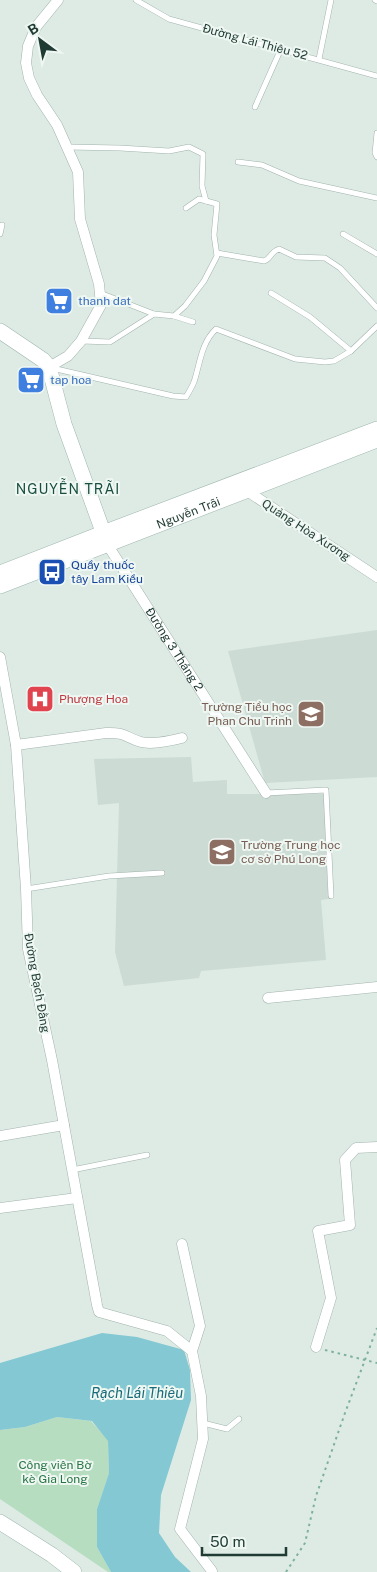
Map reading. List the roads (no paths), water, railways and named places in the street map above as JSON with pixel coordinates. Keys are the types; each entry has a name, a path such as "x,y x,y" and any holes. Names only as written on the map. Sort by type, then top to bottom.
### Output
{"main road":[{"path":"0,331 42,360 50,369"},
{"name":"Đường 3 Tháng 2","path":"50,369 64,424 105,538"},
{"name":"Nguyễn Trãi","path":"240,487 377,429"},
{"name":"Nguyễn Trãi","path":"0,574 105,538 240,487 377,440"},
{"name":"Nguyễn Trãi","path":"0,586 105,538"},
{"path":"0,1522 52,1555 74,1572"}],"street":[{"path":"50,369 68,356 81,341 102,305 99,284 80,219 78,172 57,125 37,95 29,78 26,63 28,46 36,27 58,0"},
{"name":"Quảng Hòa Xương","path":"240,487 377,577"},
{"name":"Đường 3 Tháng 2","path":"105,538 266,793"},
{"name":"Đường Bạch Đằng","path":"0,658 16,745 26,889 28,949 64,1124 97,1305 99,1312 167,1330 193,1356"},
{"path":"16,745 114,732 123,733 146,742 182,738"},
{"path":"268,998 377,987"},
{"path":"0,1136 64,1124"},
{"path":"316,1347 331,1298 318,1231 350,1225 345,1160 356,1148 377,1147"},
{"path":"0,1208 77,1198"},
{"path":"182,1244 200,1326 193,1356 200,1387 203,1440 180,1529 212,1571"}],"lane":[{"name":"Đường Lái Thiêu 52","path":"136,0 169,19 280,51 319,59 377,76"},
{"path":"319,59 331,0"},
{"path":"255,108 280,51"},
{"path":"377,133 375,153 377,157"},
{"path":"66,147 169,151 189,147 203,154 202,186 206,201"},
{"path":"238,162 262,165 299,181 377,198"},
{"path":"174,316 185,306 204,281 218,256 214,235 217,204 199,199 186,208"},
{"path":"0,234 2,225"},
{"path":"343,234 377,254"},
{"path":"217,253 264,261 274,251 279,249 296,257 325,258 340,268 377,308"},
{"path":"100,292 154,314 174,316 193,322"},
{"path":"271,293 310,316 351,351"},
{"path":"81,341 110,342 154,314"},
{"path":"50,369 173,396 186,397 194,383 201,356 210,335 216,329 295,359 334,361 351,351 377,326"},
{"name":"Đường 3 Tháng 2","path":"266,793 326,790 331,896"},
{"path":"26,889 109,876 162,873"},
{"path":"72,1170 147,1155"},
{"path":"202,1423 227,1429 239,1419"}],"water":[{"name":"Rạch Lái Thiêu","path":"102,1333 137,1337 184,1350 190,1370 191,1400 161,1495 159,1533 175,1557 191,1572 111,1572 97,1547 97,1509 109,1473 108,1441 92,1421 57,1417 25,1427 0,1430 0,1363"}],"place":[{"name":"thanh dat","path":"59,301"},
{"name":"tap hoa","path":"31,380"},
{"name":"Quầy thuốc tây Lam Kiều","path":"52,572"},
{"name":"Phượng Hoa","path":"40,699"},
{"name":"Trường Tiểu học Phan Chu Trinh","path":"311,714"},
{"name":"Trường Trung học cơ sở Phú Long","path":"222,852"}],"district":[{"name":"NGUYỄN TRÃI","path":"68,489"}],"park label":[{"name":"Công viên Bờ kè Gia Long","path":"55,1472"}]}
